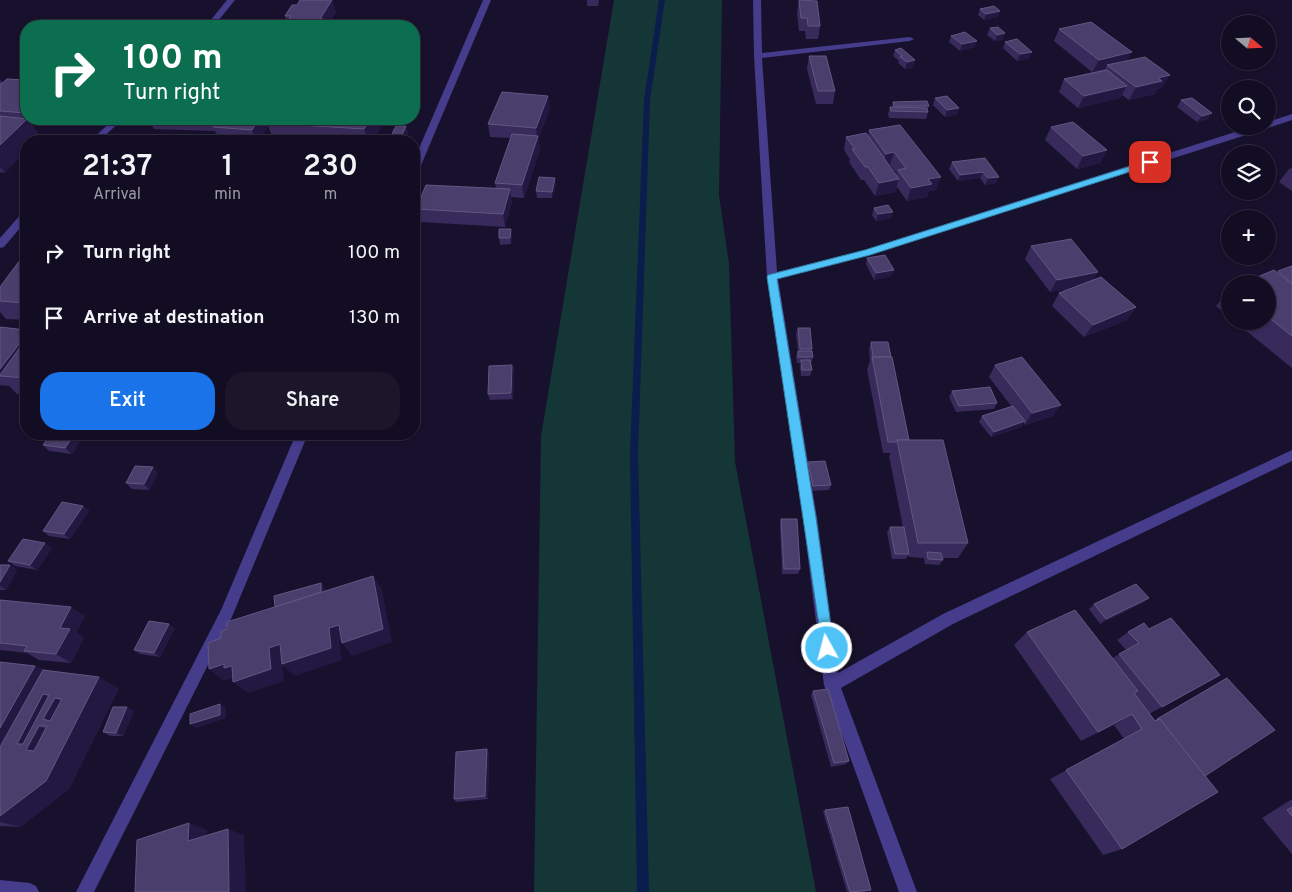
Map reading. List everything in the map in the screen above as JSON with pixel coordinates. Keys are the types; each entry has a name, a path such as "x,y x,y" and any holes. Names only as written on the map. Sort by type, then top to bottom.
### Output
{"street":[{"path":"215,20 231,0"},
{"path":"420,156 487,0"},
{"path":"758,0 758,56 772,277 810,518 832,685 908,892"},
{"path":"758,56 910,39"},
{"path":"1276,123 1292,117"},
{"path":"101,135 112,125"},
{"path":"772,277 866,253 1238,135"},
{"path":"0,245 20,222"},
{"path":"85,892 226,614 299,440"},
{"path":"832,685 948,619 1292,455"},
{"path":"0,889 30,892"}],"green space":[{"path":"614,0 722,0 719,195 729,264 735,462 816,892 534,892 541,436"}],"building":[{"path":"300,0 332,0 320,19 322,20 289,20 291,16 285,16 292,5 297,5"},
{"path":"799,0 817,1 820,26 808,26 807,18 801,18"},
{"path":"994,6 1000,11 986,14 980,9"},
{"path":"1091,22 1132,52 1099,60 1059,29"},
{"path":"998,27 1005,33 997,35 990,28"},
{"path":"965,32 977,41 962,44 951,36"},
{"path":"1017,39 1032,52 1020,54 1005,42"},
{"path":"901,48 915,60 907,62 900,57 902,56 895,50"},
{"path":"809,56 826,56 835,91 818,91"},
{"path":"1145,57 1170,75 1158,78 1162,81 1136,87 1107,65"},
{"path":"1107,70 1127,86 1084,96 1064,79"},
{"path":"7,79 20,80 20,113 0,111 0,85"},
{"path":"502,92 548,96 536,128 488,124"},
{"path":"947,96 959,108 947,110 935,98"},
{"path":"1192,98 1212,113 1202,116 1181,100"},
{"path":"927,101 929,106 894,106 893,102"},
{"path":"890,107 927,108 928,112 891,111"},
{"path":"0,116 20,118 21,125 0,145"},
{"path":"1073,122 1107,150 1083,156 1051,127"},
{"path":"214,125 255,125 252,130 213,127"},
{"path":"299,125 366,125 364,129"},
{"path":"900,125 941,177 928,179 932,184 911,188 898,170 906,168 894,152 886,154 869,130"},
{"path":"396,126 406,126 402,135 392,135"},
{"path":"866,133 899,179 879,183 852,149 855,149 846,137"},
{"path":"512,134 538,136 522,185 495,183"},
{"path":"985,158 999,177 988,178 983,172 960,175 952,162"},
{"path":"539,177 555,178 552,192 536,191"},
{"path":"426,185 510,189 503,214 420,209 420,199"},
{"path":"888,205 893,212 878,214 874,208"},
{"path":"499,229 511,229 510,238 499,238"},
{"path":"1071,239 1098,272 1057,280 1031,246"},
{"path":"885,255 894,270 876,273 867,258"},
{"path":"20,260 20,303 0,301 0,287"},
{"path":"1292,266 1292,283 1278,271"},
{"path":"1274,270 1292,284 1292,336 1276,323 1276,275 1262,275"},
{"path":"1101,277 1136,307 1093,325 1059,293"},
{"path":"0,327 20,329 20,343 0,369"},
{"path":"798,328 810,328 812,349 800,349"},
{"path":"871,342 888,342 891,357 873,357"},
{"path":"20,347 20,378 0,375"},
{"path":"798,351 812,351 813,357 798,357"},
{"path":"872,357 892,357 909,440 888,442"},
{"path":"1022,357 1061,405 1032,413 995,365"},
{"path":"801,360 810,360 812,370 802,370"},
{"path":"512,365 511,393 488,394 489,366"},
{"path":"990,387 997,403 959,406 952,391"},
{"path":"1013,406 1025,421 994,432 982,416"},
{"path":"47,440 71,440 65,448 43,445"},
{"path":"897,440 943,440 968,543 918,543"},
{"path":"825,461 831,485 813,486 808,462"},
{"path":"135,466 153,467 144,484 126,483"},
{"path":"62,502 83,506 64,534 43,531"},
{"path":"781,519 797,519 800,569 784,569"},
{"path":"890,527 904,527 909,554 895,554"},
{"path":"23,539 45,543 30,565 8,561"},
{"path":"927,552 941,553 943,560 928,559"},
{"path":"0,565 10,565 0,582"},
{"path":"373,576 383,629 342,643 339,625 329,628 331,648 282,664 280,644 269,648 271,669 233,682 232,666 224,668 224,664 209,669 208,643 221,638 221,631 227,629 227,622"},
{"path":"321,583 321,592 275,607 274,596"},
{"path":"1136,584 1149,598 1106,619 1094,604"},
{"path":"0,600 71,607 60,628 70,629 56,654 24,651 27,646 0,643"},
{"path":"1075,610 1138,691 1134,693 1155,721 1160,719 1218,792 1122,849 1066,770 1142,729 1132,714 1098,732 1027,632"},
{"path":"1171,618 1220,675 1162,707 1119,654 1139,643 1128,632 1144,623 1149,629"},
{"path":"149,621 169,624 154,653 134,650"},
{"path":"0,662 35,666 0,728"},
{"path":"43,670 99,677 46,781 0,816 0,747","holes":["43,694 49,695 23,744 17,744","55,698 62,699 50,721 43,719","39,726 47,726 34,751 26,750"]},
{"path":"1227,678 1275,730 1205,776 1160,719 1157,719"},
{"path":"828,689 849,761 834,763 813,691"},
{"path":"220,704 220,715 190,724 190,714"},
{"path":"113,707 127,707 116,733 103,732"},
{"path":"487,749 485,796 454,799 456,752"},
{"path":"848,807 871,890 850,892 825,810"},
{"path":"1292,807 1292,816 1287,810"},
{"path":"189,823 188,841 228,829 229,892 135,892 137,840"}],"waterway":[{"path":"643,892 634,454 647,100 662,0"}],"route":[{"path":"827,648 810,518 772,277 866,253 1150,162"}]}
